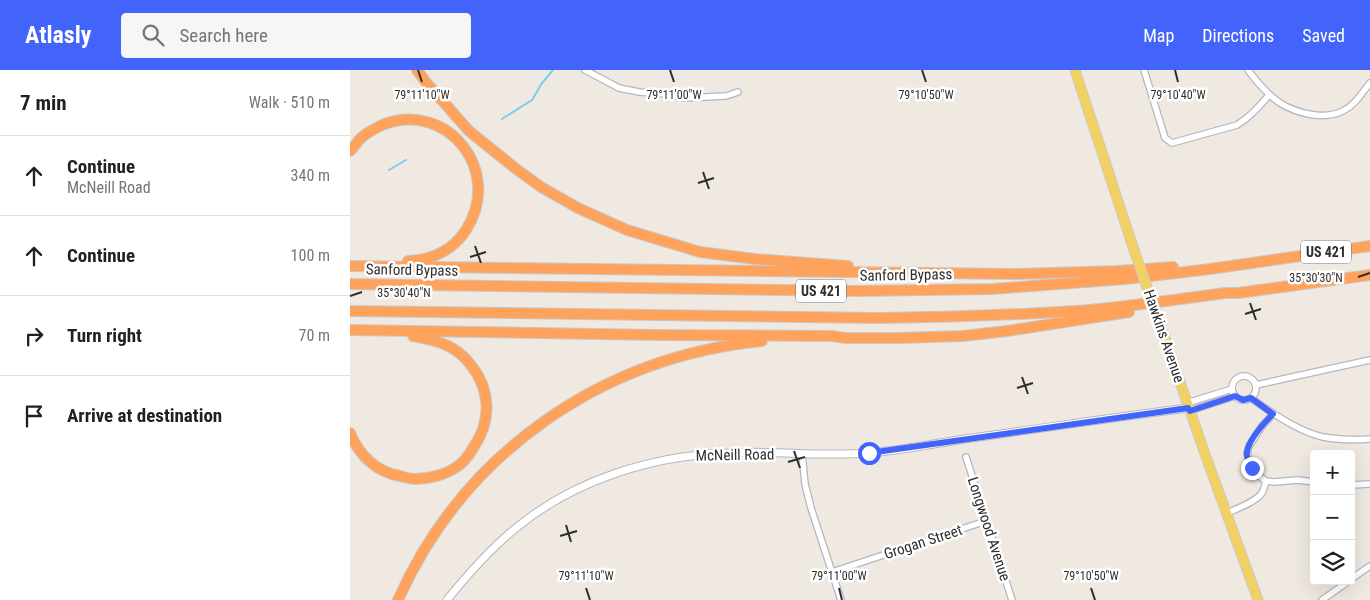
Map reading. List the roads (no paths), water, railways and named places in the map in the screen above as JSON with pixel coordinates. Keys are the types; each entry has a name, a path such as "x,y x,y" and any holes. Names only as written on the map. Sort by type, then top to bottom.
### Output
{"highway":[{"path":"417,70 424,81 469,131 541,187 578,208 628,230 700,252 755,259 906,270 916,273"},
{"path":"350,152 362,137 392,121 409,119 424,121 443,129 459,140 473,161 479,187 478,202 474,216 461,238 438,255 416,261 354,266"},
{"name":"Sanford Bypass","path":"354,284 859,291 1003,288 1116,280 1370,246"},
{"path":"354,266 1015,274 1118,271 1281,258"},
{"name":"US 421","path":"354,311 880,318 948,317 1089,310 1238,293 1370,275"},
{"path":"398,600 415,565 446,518 474,482 504,452 553,414 616,379 638,370 706,349 736,344 775,340 963,336 1223,298 1238,293"},
{"path":"358,330 832,336 845,338"},
{"path":"350,433 354,444 362,455 375,467 393,475 415,479 438,476 456,467 470,455 480,438 487,406 484,388 477,372 464,357 448,345 427,338 404,334 358,330"}],"main road":[{"name":"Hawkins Avenue","path":"1076,70 1134,250 1188,407 1258,600"}],"street":[{"path":"585,70 619,88 639,92 666,94 685,98 726,96 738,92"},
{"path":"1144,70 1166,138 1172,143 1237,125 1244,121 1269,95"},
{"path":"1248,70 1269,95 1282,104 1300,112 1320,116 1345,110 1356,101 1370,83"},
{"path":"1256,385 1370,360"},
{"path":"1188,407 1235,396 1243,400 1251,398 1256,391 1256,385 1250,378 1243,376 1236,379 1232,385 1235,396"},
{"path":"1188,407 1232,389"},
{"path":"1251,398 1273,414 1321,437 1345,440 1370,439"},
{"name":"McNeill Road","path":"447,600 467,574 517,527 540,510 594,481 653,462 683,456 728,453 869,453 1188,407"},
{"path":"1273,414 1262,426 1249,446 1247,453 1252,468 1266,481 1310,482"},
{"path":"802,454 805,484 811,508 841,600"},
{"name":"Longwood Avenue","path":"966,457 1012,600"},
{"path":"1226,513 1244,506 1256,498 1262,492 1266,481"},
{"path":"1355,485 1370,484"},
{"name":"Grogan Street","path":"832,572 986,521"},
{"path":"1355,576 1370,566"},
{"path":"1322,600 1343,585"}],"waterway":[{"path":"502,119 532,100 542,83 553,70"},
{"path":"389,170 406,160"}]}
